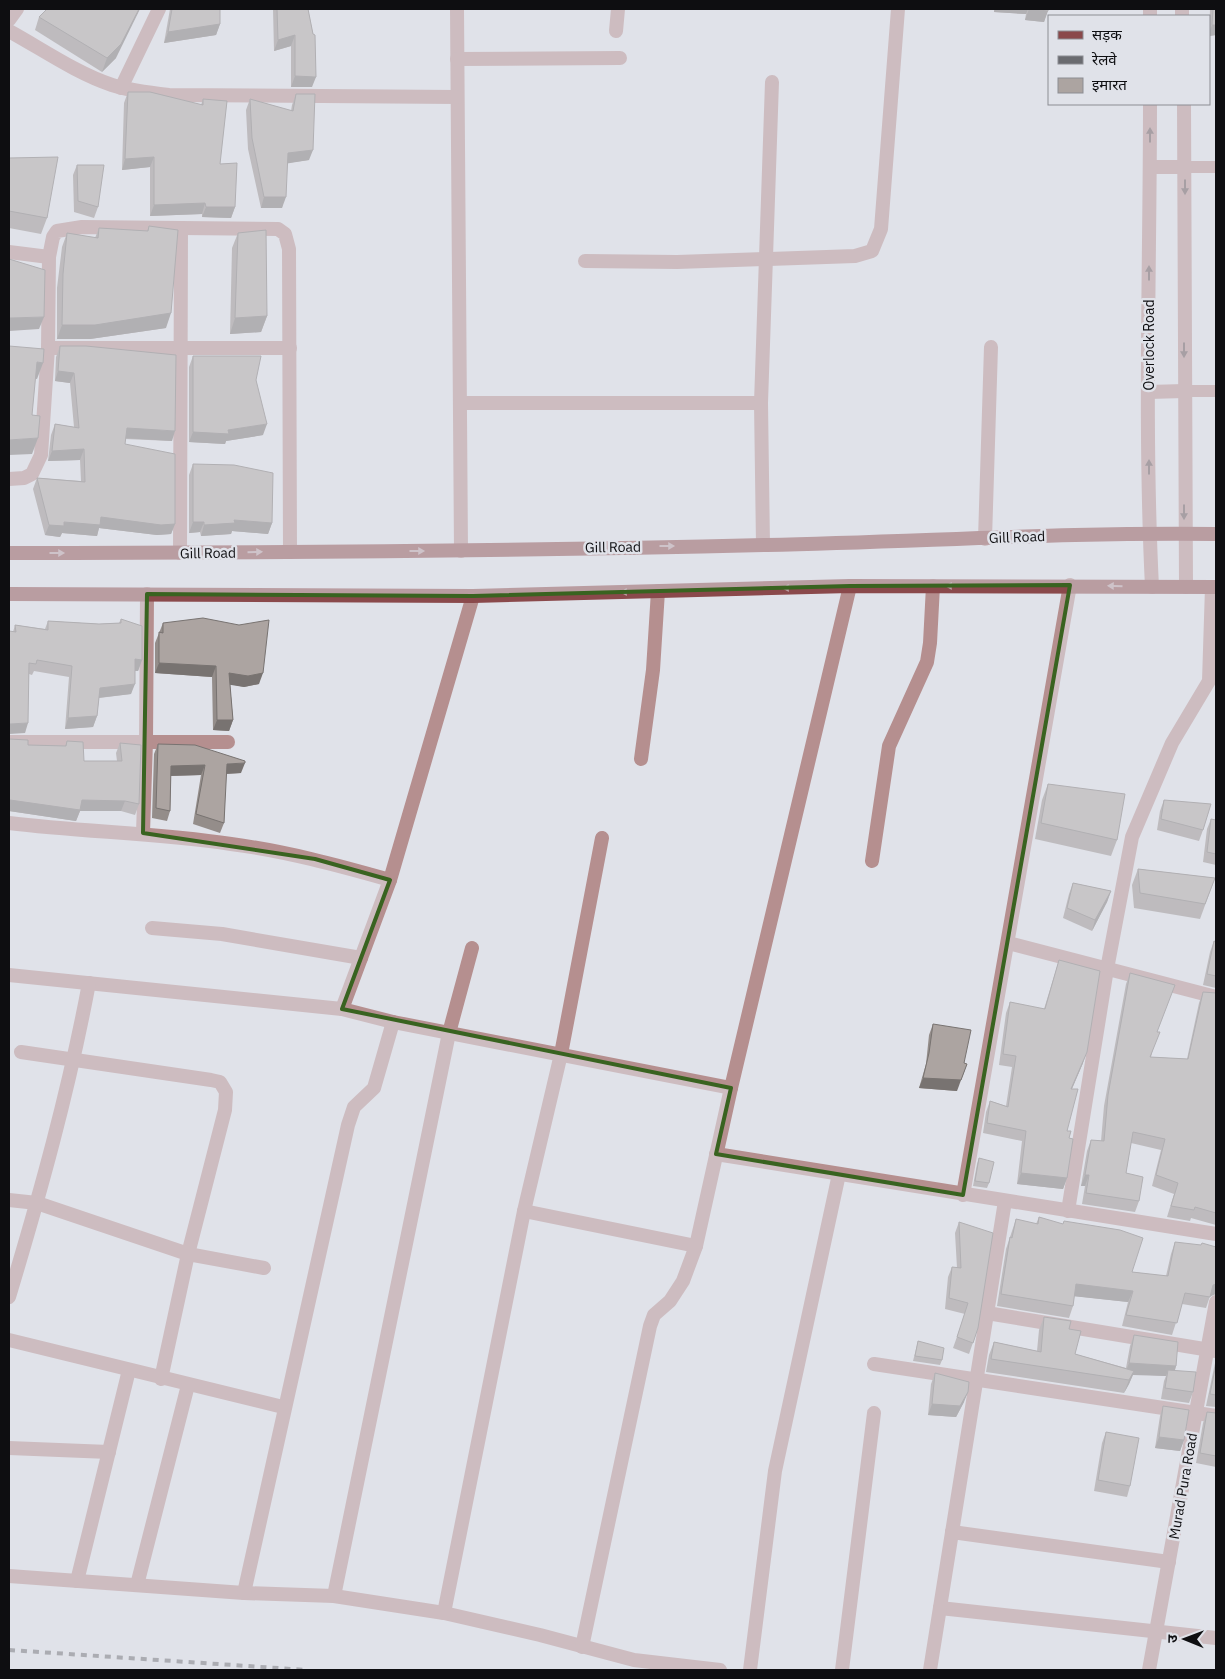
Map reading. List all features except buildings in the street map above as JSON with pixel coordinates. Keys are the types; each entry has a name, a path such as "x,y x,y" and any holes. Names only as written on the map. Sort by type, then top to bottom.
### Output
{"main road":[{"name":"Gill Road","path":"9,553 461,551 763,546 1149,533 1216,534"},
{"path":"9,594 473,596 850,586 1070,585 1214,587"}],"street":[{"path":"9,20 17,9"},
{"path":"121,88 159,9"},
{"path":"457,9 461,551"},
{"path":"616,31 618,9"},
{"path":"585,261 677,262 864,255 872,251 881,229 898,9"},
{"path":"9,31 91,76 121,88 169,95 457,97"},
{"path":"457,59 620,58"},
{"path":"763,546 761,403 764,258 772,82"},
{"name":"Overlock Road","path":"1150,105 1148,392 1149,533 1152,587"},
{"path":"1184,105 1186,167 1184,534 1186,587"},
{"path":"1150,167 1186,167"},
{"path":"9,479 24,478 32,474 41,456 48,348 49,257 53,236 57,231 65,229 181,230 278,228 285,234 289,249 290,552"},
{"path":"180,553 181,230"},
{"path":"9,252 49,257"},
{"path":"985,538 991,347"},
{"path":"48,348 290,348"},
{"path":"1148,392 1184,391"},
{"path":"460,403 761,403"},
{"path":"964,1195 1070,585"},
{"path":"582,1647 650,1326 654,1315 670,1301 679,1287 696,1246 731,1088 850,586"},
{"path":"872,861 889,746 926,662 930,643 933,586"},
{"path":"1068,1211 1107,969 1132,837 1172,743 1209,681 1214,587"},
{"path":"641,759 653,670 658,591"},
{"path":"143,834 147,594"},
{"path":"342,1009 390,880 473,596"},
{"path":"9,742 228,742"},
{"path":"9,823 143,834 232,844 315,859 390,880"},
{"path":"444,1613 524,1211 561,1054 602,838"},
{"path":"152,928 222,934 360,958"},
{"path":"1008,944 1216,998"},
{"path":"334,1596 449,1033 472,948"},
{"path":"9,975 342,1009 394,1022 731,1088"},
{"path":"9,1298 37,1203 74,1061 89,983"},
{"path":"244,1593 348,1125 354,1107 374,1088 394,1022"},
{"path":"21,1052 211,1080 220,1082 224,1088 226,1098 224,1110 188,1254 161,1378"},
{"path":"716,1154 1216,1234"},
{"path":"750,1670 775,1471 839,1174"},
{"path":"9,1200 37,1203 188,1254 264,1268"},
{"path":"930,1670 1005,1201"},
{"path":"524,1211 696,1246"},
{"name":"Murad Pura Road","path":"1149,1670 1196,1414 1212,1350 1216,1302"},
{"path":"987,1313 1212,1350"},
{"path":"9,1340 284,1407"},
{"path":"874,1364 1216,1416"},
{"path":"77,1581 129,1370"},
{"path":"137,1585 188,1385"},
{"path":"842,1670 874,1413"},
{"path":"9,1448 109,1452"},
{"path":"952,1532 1169,1562"},
{"path":"9,1576 244,1593 334,1596 444,1613 634,1660 720,1670"},
{"path":"940,1608 1216,1638"}],"lane":[{"path":"1186,167 1216,167"},
{"path":"1184,391 1216,390"}],"highlighted area":[{"path":"1070,585 963,1195 716,1154 731,1088 342,1009 390,880 315,859 143,833 147,594 473,596 850,586"}],"railway":[{"path":"9,1650 307,1670"}]}
